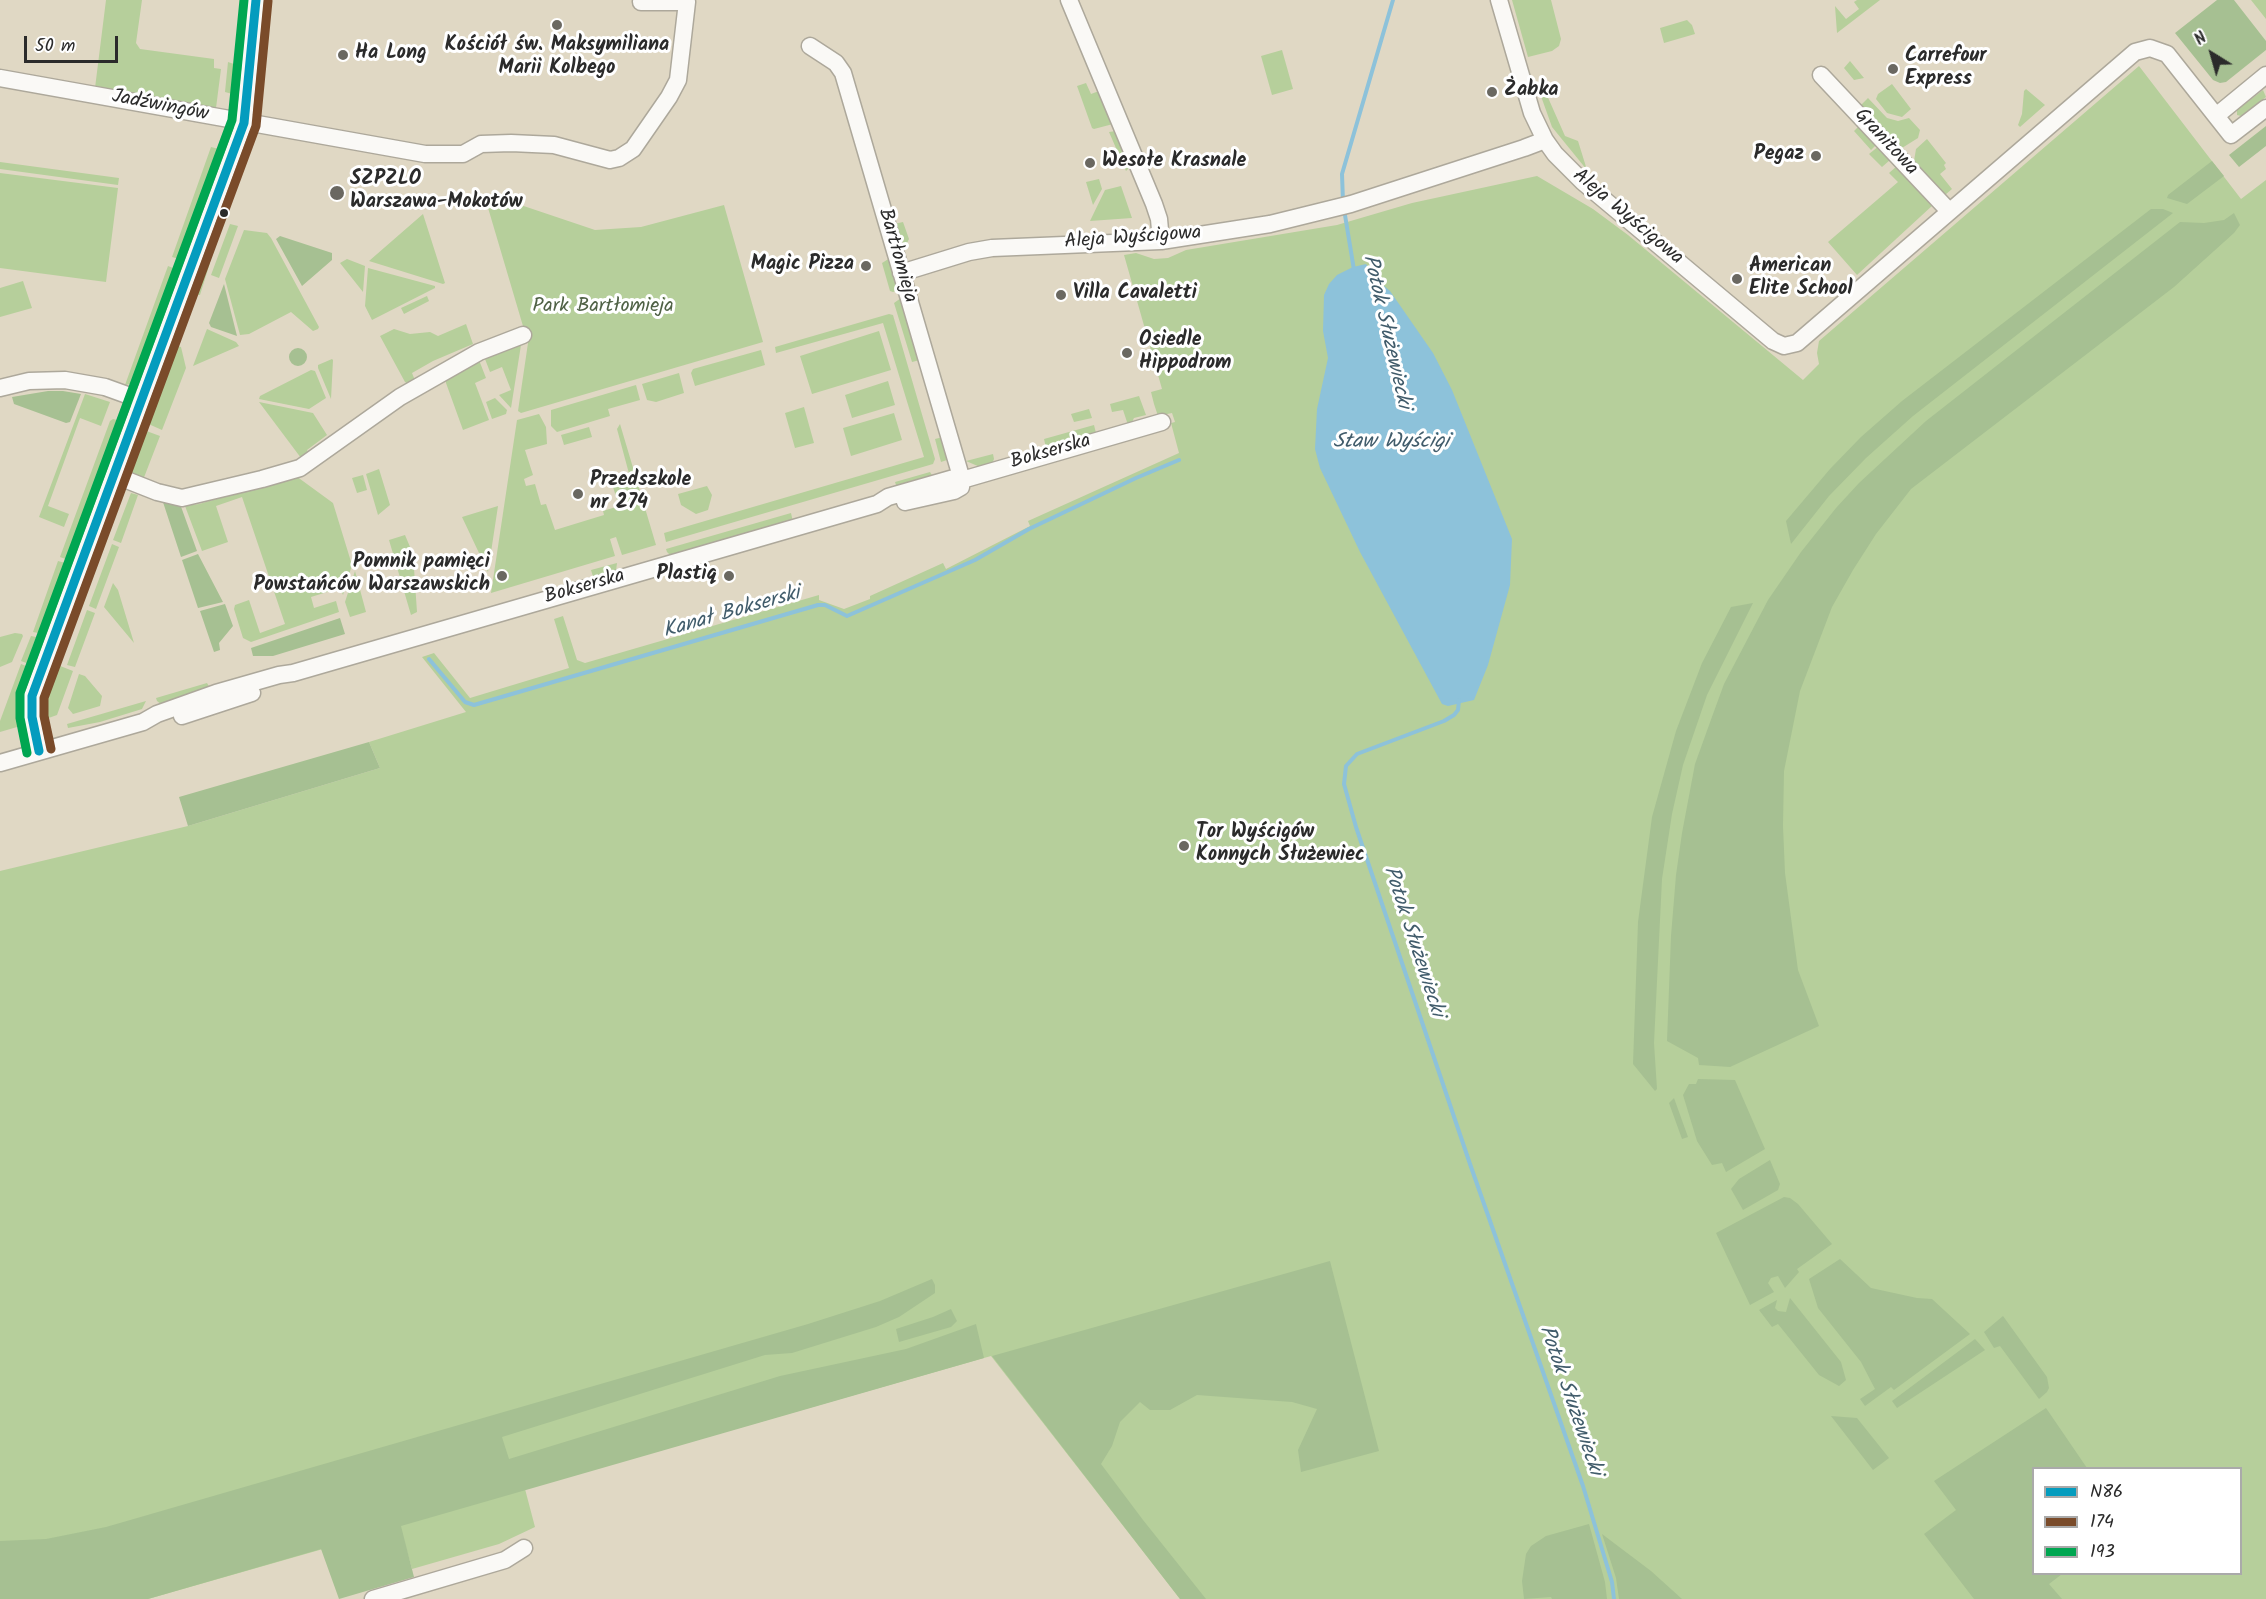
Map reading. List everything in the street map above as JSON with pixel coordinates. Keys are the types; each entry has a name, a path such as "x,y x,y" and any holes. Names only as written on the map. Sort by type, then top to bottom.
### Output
{"street":[{"path":"39,751 32,719 32,696 244,123 256,0"},
{"path":"1070,0 1154,204 1159,219 1161,241"},
{"path":"1498,0 1527,98 1545,140"},
{"name":"Jadźwingów","path":"0,78 424,154 463,154 481,144 511,142 554,145 610,160 619,158 633,149 678,80 687,2 641,2"},
{"name":"Bartłomieja","path":"810,46 836,63 843,73 962,478"},
{"name":"Aleja Wyścigowa","path":"902,273 969,252 998,247 1161,241 1269,224 1351,204 1545,140 1575,174 1773,341 1784,346 1797,343 2135,52 2156,49 2167,54 2231,135 2266,108"},
{"name":"Granitowa","path":"1821,75 1949,211"},
{"path":"2216,116 2266,75"},
{"path":"114,475 157,492 182,498 262,479 303,466 400,397 479,352 523,335"},
{"path":"0,388 41,380 65,380 105,387 141,400"},
{"name":"Bokserska","path":"0,762 143,723 157,714 216,693 293,673 877,504 901,503 943,495 958,489 962,484 962,478 1162,422"},
{"path":"373,1599 506,1560 525,1548"}],"green space":[{"path":"106,0 142,0 136,43 140,49 214,59 214,68 221,69 216,108 95,88"},
{"path":"1512,0 1551,0 1561,39 1559,46 1552,51 1528,57"},
{"path":"1880,0 1837,33 1835,6 1846,19 1859,9 1854,2"},
{"path":"2217,0 2234,0 2266,41 2266,50 2226,82 2220,83 2213,80 2175,33"},
{"path":"2251,0 2266,0 2266,19"},
{"path":"1687,20 1692,25 1695,34 1664,43 1660,28"},
{"path":"1282,50 1293,89 1272,95 1261,56"},
{"path":"1850,61 1864,78 1854,80 1844,68"},
{"path":"228,62 237,65 238,69 236,95 225,92"},
{"name":"Tor Wyścigów Konnych Służewiec","path":"2139,66 2241,199 2266,180 2266,1599 1180,1599 991,1356 525,1489 535,1527 499,1544 412,1569 400,1527 148,1599 0,1599 0,871 188,826 380,768 369,742 466,712 422,657 434,653 470,698 569,668 554,619 563,616 577,660 585,663 819,595 819,600 844,609 870,599 870,596 943,563 946,569 1030,526 1028,521 1179,453 1171,423 1175,422 1172,413 1158,416 1154,404 1151,392 1162,389 1124,255 1136,253 1154,259 1168,258 1186,250 1337,225 1412,203 1537,176 1593,209 1628,235 1803,380 1819,364 1817,353 1819,341"},
{"path":"1086,83 1091,94 1099,91 1113,124 1092,128 1077,86"},
{"path":"1542,84 1565,136 1578,141 1587,170 1552,127 1537,85"},
{"path":"1892,84 1911,109 1902,117 1887,113 1876,99 1878,94"},
{"path":"2026,89 2045,105 2020,127 2018,125"},
{"path":"2263,90 2266,97 2241,116 2237,115 2237,110"},
{"path":"1868,98 1887,118 1898,121 1909,118 1920,130 1918,138 1902,148 1861,105"},
{"path":"1860,125 1877,144 1871,150 1854,131"},
{"path":"2266,126 2266,146 2239,167 2229,155"},
{"path":"1116,131 1130,167 1126,171 1109,132"},
{"path":"1927,139 1946,163 1944,165 1946,169 1940,174 1952,189 1945,195 1914,161 1916,149"},
{"path":"1879,146 1890,160 1882,167 1869,154"},
{"path":"211,147 223,150 183,260 172,257"},
{"path":"2212,161 2224,176 2187,204 2167,198 2168,195"},
{"path":"0,162 119,178 118,185 0,169"},
{"path":"1897,166 1933,205 1857,275 1828,242 1898,182 1889,173"},
{"path":"0,173 118,188 106,282 0,268"},
{"path":"1099,179 1102,189 1093,205 1086,182"},
{"path":"1121,186 1132,218 1090,221 1105,190"},
{"name":"Park Bartłomieja","path":"488,194 595,230 641,227 724,205 763,342 521,413 518,411 528,343 486,201"},
{"path":"2151,209 2163,209 2173,213 1913,416 1866,458 1829,496 1791,544 1786,521 1830,469 1861,437 1902,401"},
{"path":"2234,213 2240,225 2234,233 2174,287 1911,489 1876,534 1853,570 1832,607 1800,691 1784,771 1785,873 1798,970 1819,1026 1730,1067 1699,1065 1698,1058 1667,1041 1671,936 1682,833 1695,764 1724,684 1768,600 1801,552 1836,508 1859,483 1926,421 2180,222 2204,223 2224,220"},
{"path":"423,214 445,283 443,284 369,261"},
{"path":"903,222 909,239 906,245 900,247 894,224"},
{"path":"230,224 238,226 219,278 211,275"},
{"path":"244,230 267,233 271,238 319,327 318,329 313,331 291,312 249,334 240,335 225,279"},
{"path":"280,236 332,253 332,260 302,286 276,239"},
{"path":"890,258 899,290 893,292 890,291 882,263"},
{"path":"347,259 365,266 363,292 340,263"},
{"path":"206,262 210,263 200,295 190,294"},
{"path":"168,266 178,270 139,377 131,384 125,385"},
{"path":"368,268 435,286 435,288 372,320 365,306"},
{"path":"23,281 32,308 0,317 0,288"},
{"path":"224,284 237,336 211,327 209,323"},
{"path":"427,296 429,301 404,314 401,308"},
{"path":"901,298 920,360 912,362 894,303"},
{"path":"889,314 893,315 935,459 933,464 666,542 664,533 924,457 883,323 776,353 775,347"},
{"path":"466,324 473,344 433,361 412,373 416,383 410,385 405,382 380,336 394,329 410,334 430,332 438,336"},
{"path":"207,329 236,342 239,346 193,366"},
{"path":"879,331 891,370 812,394 800,356"},
{"path":"172,344 181,347 186,368 162,430 144,422"},
{"path":"521,345 511,408 499,395 511,390 502,367 490,372 485,359"},
{"path":"294,348 302,348 307,353 305,364 294,366 289,361 289,353"},
{"path":"761,350 765,365 695,386 691,373 693,369"},
{"path":"333,360 331,399 318,365"},
{"path":"479,360 486,378 475,383 489,420 463,430 446,378"},
{"path":"311,370 315,371 326,398 309,409 259,399 260,396"},
{"path":"679,373 684,393 656,402 647,400 642,384"},
{"path":"888,381 895,405 852,418 845,395"},
{"path":"636,385 640,400 608,409 610,416 557,432 551,426 551,410"},
{"path":"48,391 81,394 70,422 66,423 14,404 12,397"},
{"path":"85,394 110,402 101,426 80,418 48,506 69,514 64,527 39,517"},
{"path":"1139,396 1146,415 1134,418 1131,424 1128,425 1123,410 1112,412 1110,404"},
{"path":"495,398 507,410 506,414 492,419 486,402"},
{"path":"259,402 313,413 327,435 307,450 310,455 301,458"},
{"path":"804,407 814,443 795,448 785,413"},
{"path":"1089,409 1092,418 1074,422 1071,414"},
{"path":"894,413 902,440 851,456 843,428"},
{"path":"539,414 546,427 547,444 525,450 533,475 524,479 526,486 535,484 541,505 546,504 555,530 604,515 603,511 619,506 613,487 631,481 617,429 620,424 656,545 622,555 616,537 610,539 615,556 491,593 517,420"},
{"path":"113,419 121,423 71,561 60,557 110,421"},
{"path":"1094,425 1096,433 1046,448 1044,439"},
{"path":"589,427 592,437 564,445 561,435"},
{"path":"141,429 160,436 143,480 124,473"},
{"path":"943,437 950,459 941,462 935,439"},
{"path":"993,454 992,464 980,467 966,461"},
{"path":"379,469 390,505 378,515 366,474"},
{"path":"930,472 935,480 898,491 895,482"},
{"path":"363,475 367,490 357,493 352,478"},
{"path":"296,476 333,503 352,565 343,595 340,588 311,597 314,608 336,601 339,612 251,642 243,638 234,609 235,605 249,600 260,633 285,624 242,497 216,506 228,542 202,551 185,506"},
{"path":"707,486 712,495 708,510 696,514 681,505 678,494"},
{"path":"131,493 138,495 121,543 113,540"},
{"path":"161,496 179,501 197,551 181,557"},
{"path":"498,506 488,572 462,517"},
{"path":"791,513 793,522 671,556 666,549"},
{"path":"405,535 413,554 417,612 411,615 389,540"},
{"path":"112,544 119,547 96,609 89,606"},
{"path":"198,554 223,602 198,608 182,560"},
{"path":"58,561 69,564 44,634 33,632"},
{"path":"617,563 616,571 594,580 591,570"},
{"path":"355,571 366,612 350,617 345,602"},
{"path":"113,583 118,590 134,643 104,607"},
{"path":"1753,603 1707,695 1683,765 1672,814 1662,879 1654,1043 1657,1089 1655,1091 1633,1064 1638,922 1652,817 1676,731 1702,663 1731,607"},
{"path":"225,604 233,626 219,643 220,650 214,652 200,611"},
{"path":"87,610 95,613 75,667 67,665"},
{"path":"340,618 345,634 273,656 253,656 251,648"},
{"path":"15,633 23,636 12,662 0,667 0,637"},
{"path":"31,636 36,637 32,648 38,650 32,665 21,661"},
{"path":"21,664 31,668 21,700 24,725 0,732 0,721"},
{"path":"55,664 73,671 57,715 43,720 42,698"},
{"path":"79,674 85,676 102,696 100,706 73,714 68,708"},
{"path":"207,683 211,690 162,705 156,698"},
{"path":"146,701 142,709 100,722 68,728 67,724"},
{"path":"369,742 380,768 188,826 179,797"},
{"path":"1698,1079 1735,1080 1765,1149 1726,1172 1722,1163 1712,1165 1697,1141 1683,1095 1689,1084 1696,1084"},
{"path":"1674,1098 1688,1137 1682,1139 1669,1103"},
{"path":"1770,1160 1780,1184 1778,1190 1743,1210 1731,1189 1739,1179"},
{"path":"1784,1197 1798,1204 1832,1244 1797,1269 1799,1272 1785,1288 1778,1276 1771,1278 1768,1283 1774,1292 1750,1305 1716,1233"},
{"path":"1840,1259 1871,1288 1932,1299 1970,1334 1894,1390 1891,1387 1865,1406 1860,1399 1875,1389 1861,1362 1818,1308 1809,1279"},
{"path":"1330,1261 1379,1451 1301,1472 1298,1450 1317,1409 1292,1402 1197,1395 1170,1410 1150,1410 1140,1402 1120,1422 1112,1446 1101,1464 1206,1599 1180,1599 992,1356"},
{"path":"932,1279 935,1293 899,1317 876,1327 792,1353 765,1355 502,1437 509,1459 780,1376 906,1349 976,1324 984,1358 401,1526 414,1577 339,1599 321,1549 148,1599 0,1599 0,1541 46,1539 106,1527 808,1324 880,1301"},
{"path":"1790,1298 1841,1362 1846,1380 1839,1386 1819,1375 1778,1324 1772,1327 1759,1310 1777,1300 1775,1308 1786,1312"},
{"path":"951,1309 957,1321 951,1327 899,1342 896,1329"},
{"path":"2003,1316 2047,1377 2049,1388 2039,1399 2000,1346 1994,1348 1984,1332"},
{"path":"1975,1339 1985,1350 1897,1408 1892,1401"},
{"path":"2046,1408 2086,1467 2032,1467 2032,1575 2061,1575 2049,1584 2062,1599 1974,1599 1924,1534 1956,1510 1934,1481"},
{"path":"1831,1416 1857,1418 1889,1458 1873,1470"},
{"path":"1589,1524 1605,1582 1607,1599 1552,1599 1551,1597 1524,1599 1522,1581 1526,1554 1531,1546 1546,1536"},
{"path":"1602,1534 1651,1571 1682,1599 1619,1599 1616,1578"}],"water":[{"name":"Staw Wyścigi","path":"1366,264 1376,279 1390,291 1433,353 1452,390 1512,539 1510,585 1488,665 1474,700 1448,706 1442,704 1360,552 1320,468 1315,449 1317,409 1328,358 1323,331 1324,295 1329,284 1337,275 1353,267"}],"waterway":[{"name":"Potok Służewiecki","path":"1343,202 1342,174 1393,0"},
{"name":"Potok Służewiecki","path":"1344,209 1354,270"},
{"name":"Kanał Bokserski","path":"429,659 465,702 474,705 818,605 825,605 847,616 975,560 1029,529 1179,460"},
{"name":"Potok Służewiecki","path":"1459,700 1458,710 1444,721 1357,754 1346,766 1344,784 1356,827 1470,1164 1583,1486 1612,1582 1614,1599"}],"transit line":[{"name":"193","path":"27,753 20,718 20,693 232,120 244,0"},
{"name":"N86","path":"39,751 32,717 32,696 244,123 256,0"},
{"name":"174","path":"51,749 44,716 44,698 256,126 268,1"}],"place":[{"name":"Kościół św. Maksymiliana Marii Kolbego","path":"557,25"},
{"name":"Ha Long","path":"343,55"},
{"name":"Carrefour Express","path":"1893,69"},
{"name":"Żabka","path":"1492,92"},
{"name":"Pegaz","path":"1816,156"},
{"name":"Wesołe Krasnale","path":"1090,163"},
{"name":"SZPZLO Warszawa-Mokotów","path":"337,193"},
{"name":"Magic Pizza","path":"866,266"},
{"name":"American Elite School","path":"1737,279"},
{"name":"Villa Cavaletti","path":"1061,295"},
{"name":"Osiedle Hippodrom","path":"1127,353"},
{"name":"Przedszkole nr 274","path":"578,494"},
{"name":"Pomnik pamięci Powstańców Warszawskich","path":"502,576"},
{"name":"Plastiq","path":"729,576"},
{"name":"Tor Wyścigów Konnych Służewiec","path":"1184,846"}]}
